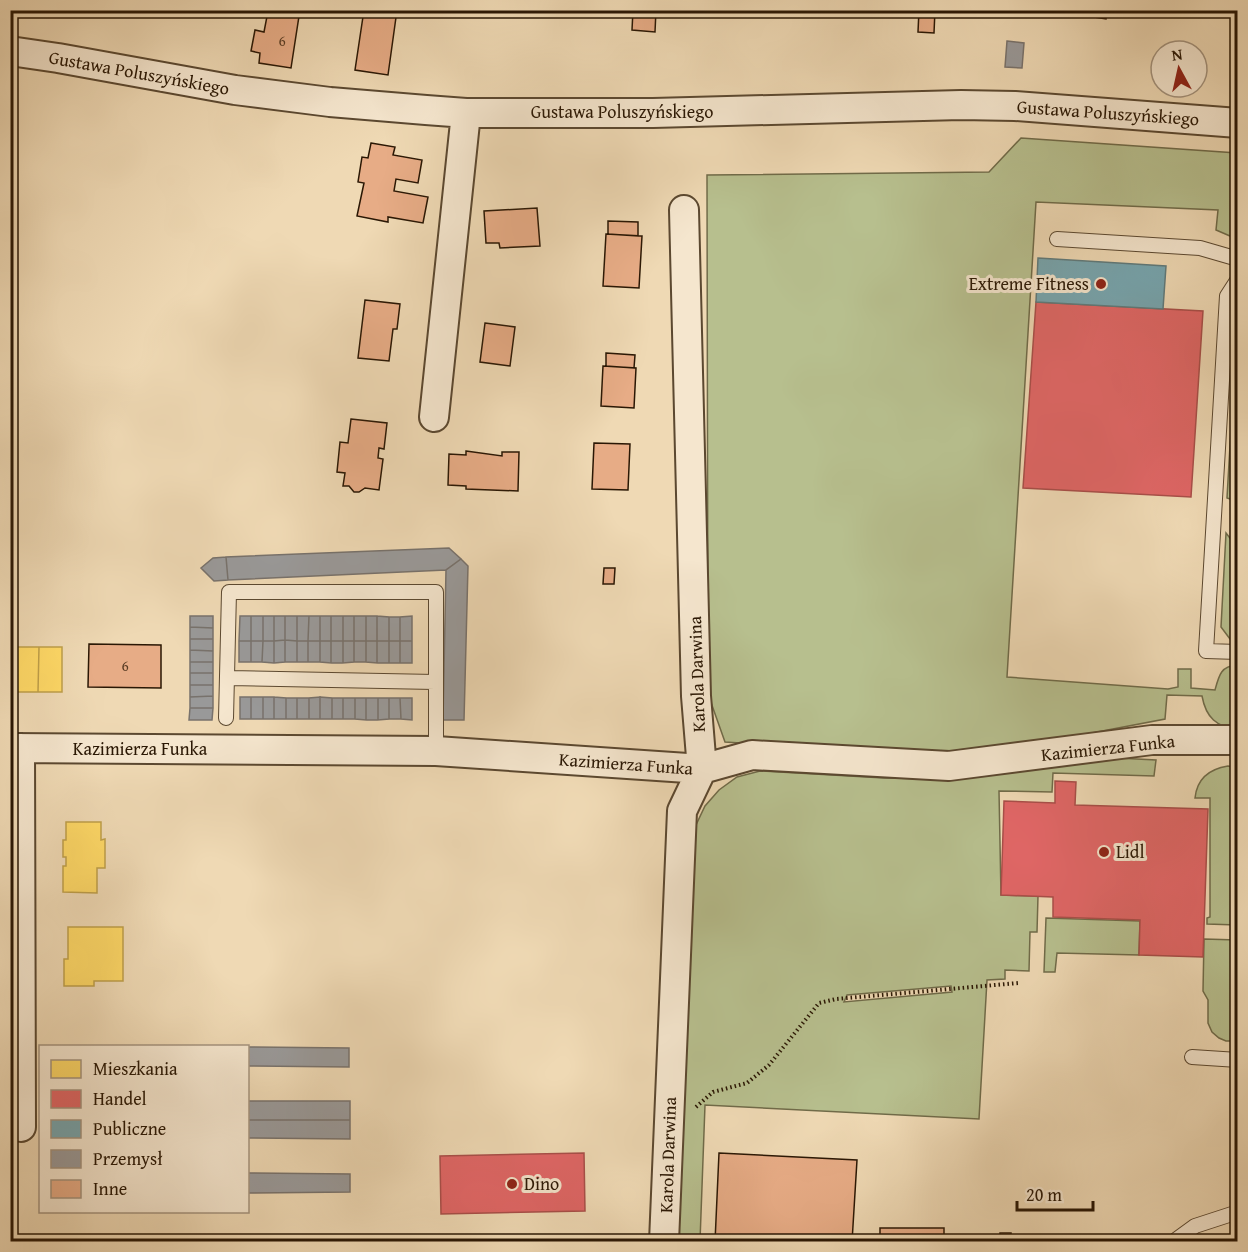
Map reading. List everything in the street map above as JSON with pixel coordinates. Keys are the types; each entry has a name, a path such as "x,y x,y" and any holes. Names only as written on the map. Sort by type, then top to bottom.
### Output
{"street":[{"name":"Gustawa Poluszyńskiego","path":"10,51 235,90 330,102 466,113 653,113 961,105 1015,106 1238,123"},
{"path":"434,417 466,113"},
{"name":"Karola Darwina","path":"664,1242 682,811 702,769 696,696 684,210"},
{"name":"Kazimierza Funka","path":"15,748 436,751 702,769 752,755 950,766 1152,740 1238,740"},
{"path":"15,748 21,1126"}],"lane":[{"path":"1057,239 1200,248 1238,259"},
{"path":"1238,279 1227,296 1206,651 1238,652"},
{"path":"226,718 229,678 229,592 436,592 436,751"},
{"path":"229,678 435,682"},
{"path":"1192,1057 1238,1060"},
{"path":"1173,1242 1195,1226 1238,1212"}],"path":[{"path":"690,1113 713,1092 747,1083 769,1065 819,1003 836,999 1018,983"}],"green space":[{"path":"1021,138 1237,153 1237,239 1216,230 1218,210 1036,202 1007,677 1168,689 1178,687 1178,669 1191,669 1191,688 1215,690 1224,669 1237,665 1237,729 1213,720 1206,710 1202,696 1167,695 1165,719 967,757 725,742 708,694 707,175 989,172"},
{"path":"1237,324 1237,532 1234,528 1236,501 1227,498"},
{"path":"1226,533 1237,547 1237,640 1230,639 1221,627"},
{"path":"1078,756 1156,760 1154,776 1053,773 1052,792 999,791 1001,895 1038,896 1037,932 1030,932 1029,971 1005,970 1005,979 987,980 979,1119 705,1105 700,1241 677,1242 696,825 705,806 719,790 737,777 760,771 949,779","holes":["951,986 952,992 844,1002 847,995"]},
{"path":"1228,766 1237,768 1237,925 1207,924 1207,918 1210,917 1210,798 1195,798 1198,785 1205,776 1215,769"},
{"path":"1046,918 1140,921 1139,955 1057,953 1055,972 1044,972"},
{"path":"1204,939 1237,940 1237,1041 1226,1041 1219,1038 1212,1032 1208,1023 1208,1000 1203,991"}],"building: Mieszkania":[{"path":"10,647 16,647 16,692 10,692"},
{"path":"16,647 39,647 38,692 16,692"},
{"path":"39,647 62,647 62,692 38,692"},
{"path":"66,822 101,822 101,840 105,839 105,868 97,868 97,893 63,892 63,866 66,866 66,857 63,857 63,840 66,840"},
{"path":"68,927 123,927 123,981 94,981 94,986 64,986 64,959 68,959"}],"building: Handel":[{"path":"1036,302 1203,311 1191,497 1023,488"},
{"name":"Lidl","path":"1055,781 1076,782 1075,805 1208,809 1203,957 1139,955 1140,920 1053,917 1053,897 1001,895 1004,801 1055,803"},
{"name":"Dino","path":"584,1153 585,1211 441,1214 440,1156"}],"building: Publiczne":[{"name":"Extreme Fitness","path":"1038,258 1166,266 1163,309 1036,302"}],"building: Przemysł":[{"path":"1007,41 1024,43 1022,68 1005,67"},
{"path":"449,548 461,559 446,570 228,580 226,557"},
{"path":"226,557 228,580 214,581 201,568 213,558"},
{"path":"461,559 468,566 464,720 443,720 446,570"},
{"path":"190,616 213,616 213,628 190,627"},
{"path":"240,616 251,616 251,641 239,641"},
{"path":"251,616 263,616 263,641 251,641"},
{"path":"263,616 274,616 274,641 263,641"},
{"path":"274,616 285,616 285,640 274,641"},
{"path":"285,616 297,616 297,641 285,640"},
{"path":"297,616 309,616 308,641 297,641"},
{"path":"309,616 320,616 320,641 308,641"},
{"path":"320,616 331,616 331,641 320,641"},
{"path":"331,616 343,616 343,641 331,641"},
{"path":"343,616 354,616 354,641 343,641"},
{"path":"354,616 366,616 366,641 354,641"},
{"path":"366,616 377,616 377,641 366,641"},
{"path":"377,616 389,617 389,641 377,641"},
{"path":"412,616 412,641 400,641 400,617"},
{"path":"389,617 400,617 400,641 389,641"},
{"path":"190,627 213,628 213,639 190,639"},
{"path":"190,639 213,639 213,651 190,650"},
{"path":"285,640 297,641 297,662 285,662"},
{"path":"285,640 285,662 274,663 274,641"},
{"path":"239,641 251,641 251,662 239,662"},
{"path":"251,641 263,641 262,662 251,662"},
{"path":"263,641 274,641 274,663 262,662"},
{"path":"297,641 308,641 308,662 297,662"},
{"path":"308,641 320,641 320,662 308,662"},
{"path":"320,641 331,641 331,663 320,662"},
{"path":"331,641 343,641 343,663 331,663"},
{"path":"343,641 354,641 354,662 343,663"},
{"path":"354,641 366,641 366,662 354,662"},
{"path":"366,641 377,641 377,663 366,662"},
{"path":"377,641 389,641 389,663 377,663"},
{"path":"389,641 400,641 400,663 389,663"},
{"path":"400,641 412,641 412,663 400,663"},
{"path":"190,650 213,651 213,662 190,662"},
{"path":"190,662 213,662 213,673 190,673"},
{"path":"190,673 213,673 213,685 190,685"},
{"path":"190,685 213,685 213,696 190,697"},
{"path":"213,696 213,708 190,708 190,697"},
{"path":"240,697 251,697 251,719 240,719"},
{"path":"251,697 263,697 263,719 251,719"},
{"path":"263,697 274,697 274,719 263,719"},
{"path":"274,697 286,698 286,719 274,719"},
{"path":"320,697 332,698 332,719 320,719"},
{"path":"320,697 320,719 309,719 309,698"},
{"path":"286,698 297,698 297,719 286,719"},
{"path":"297,698 309,698 309,719 297,719"},
{"path":"332,698 343,698 343,719 332,719"},
{"path":"343,698 355,698 355,719 343,719"},
{"path":"355,698 366,698 366,720 355,719"},
{"path":"366,698 378,698 378,720 366,720"},
{"path":"378,698 389,698 389,719 378,720"},
{"path":"389,698 400,698 401,719 389,719"},
{"path":"400,698 412,698 412,720 401,719"},
{"path":"190,708 213,708 212,720 189,720"},
{"path":"249,1047 349,1048 349,1067 249,1066"},
{"path":"249,1101 350,1101 350,1120 249,1120"},
{"path":"249,1120 350,1120 350,1139 249,1138"},
{"path":"249,1173 350,1174 350,1192 249,1193"}],"building: Inne":[{"path":"364,10 397,10 388,75 355,70"},
{"path":"633,10 656,10 655,32 632,30"},
{"path":"919,10 935,10 934,33 918,32"},
{"path":"1075,10 1111,10 1111,12 1107,12 1106,19 1074,14"},
{"path":"268,11 299,16 291,68 259,63 260,53 251,51 255,30 264,32"},
{"path":"371,143 395,147 393,155 422,160 418,183 396,179 394,191 428,197 423,223 388,217 388,222 357,216 364,183 358,182 362,157 368,158"},
{"path":"537,208 540,246 500,248 499,243 486,243 484,211"},
{"path":"608,221 638,222 638,236 608,234"},
{"path":"606,234 642,236 639,288 603,286"},
{"path":"365,300 400,304 397,329 393,329 389,361 358,358"},
{"path":"485,323 515,327 510,366 480,362"},
{"path":"606,353 635,355 634,368 606,366"},
{"path":"603,366 636,368 634,408 601,406"},
{"path":"351,419 387,423 384,449 379,448 378,458 383,459 379,490 365,488 354,492 349,486 343,486 345,473 337,472 340,442 348,443"},
{"path":"594,443 630,444 628,490 592,489"},
{"path":"466,451 502,456 502,452 519,452 518,491 466,489 466,486 448,485 449,454 466,455"},
{"path":"604,568 615,568 614,584 603,584"},
{"path":"89,644 161,645 161,688 88,687"},
{"path":"719,1153 857,1160 852,1242 715,1242"},
{"path":"880,1228 944,1228 944,1242 880,1242"},
{"path":"1000,1233 1011,1233 1011,1242 1000,1242"}],"place":[{"name":"Extreme Fitness","path":"1101,284"},
{"name":"Lidl","path":"1104,852"},
{"name":"Dino","path":"512,1184"}]}
